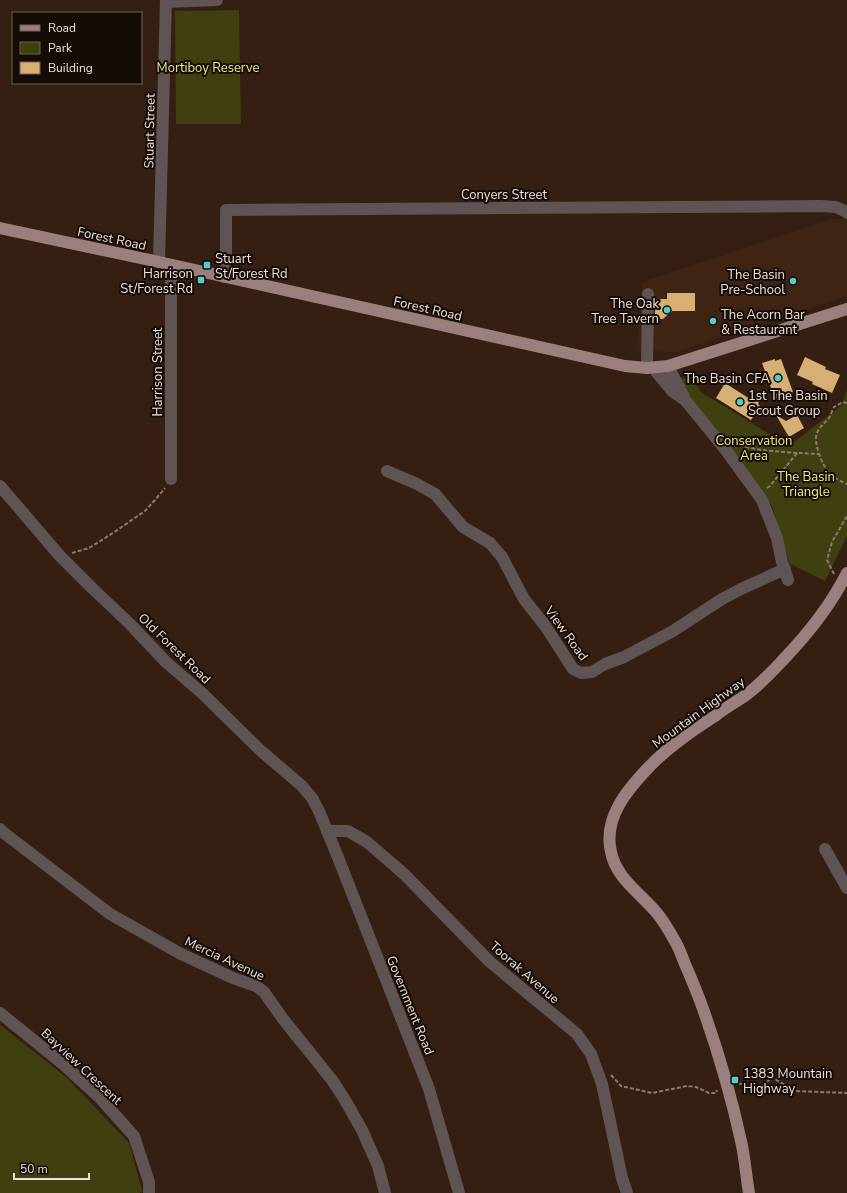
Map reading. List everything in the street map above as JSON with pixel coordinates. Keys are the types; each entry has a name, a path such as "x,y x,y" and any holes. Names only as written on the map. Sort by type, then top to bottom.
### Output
{"main road":[{"name":"Forest Road","path":"0,228 625,366 650,368 668,366 847,309"},
{"name":"Mountain Highway","path":"749,1193 742,1142 717,1050 699,999 678,946 664,923 651,906 623,878 616,866 611,853 609,838 610,824 619,804 633,785 651,766 670,748 760,684 802,641 828,607 847,573"}],"street":[{"path":"166,1 217,0"},
{"name":"Stuart Street","path":"165,264 166,1"},
{"name":"Conyers Street","path":"224,277 226,257 226,210 820,206 836,207 847,213"},
{"name":"Harrison Street","path":"165,264 171,479"},
{"path":"648,294 650,368 672,391 685,400"},
{"path":"668,366 685,400 725,449 758,495"},
{"name":"View Road","path":"386,471 417,484 435,494 464,528 490,543 502,557 524,598 546,627 573,669 580,673 592,672 605,664 624,657 673,631 722,599 741,589 786,574 777,538 762,500 758,495"},
{"name":"Old Forest Road","path":"0,486 60,556 130,624 166,662 203,694 260,750 302,786 312,798 327,831"},
{"name":"Mercia Avenue","path":"0,829 110,914 181,954 228,976 256,986 264,992 345,1100 362,1130 378,1166 385,1193"},
{"name":"Toorak Avenue","path":"327,831 348,832 372,846 404,874 490,962 577,1034 591,1054 602,1084 622,1178 627,1193"},
{"name":"Government Road","path":"327,831 429,1089 459,1193"},
{"path":"825,849 847,888"},
{"name":"Bayview Crescent","path":"0,1013 62,1064 99,1097 134,1136 149,1182 149,1193"}],"path":[{"path":"847,403 843,402 834,406 828,418 816,434 815,443 828,473 847,484"},
{"path":"731,442 741,446 767,450 819,454"},
{"path":"758,495 770,486 797,453"},
{"path":"60,556 89,548 114,533 145,510 155,500 171,479"},
{"path":"839,588 827,560 832,542 847,516"},
{"path":"595,1065 612,1076 621,1086 633,1089 652,1093 686,1086 696,1087 709,1093 716,1093"},
{"path":"726,1080 748,1086 752,1091 760,1095 766,1090 767,1082 772,1077 794,1091 847,1093"}],"shaded area":[{"path":"833,219 847,219 847,296 676,352 637,351 642,282"}],"green space":[{"name":"Mortiboy Reserve","path":"239,10 241,124 176,124 175,11"},
{"name":"The Basin Triangle","path":"691,377 701,392 789,446 842,405 847,389 847,536 825,581 790,564 772,506 751,476 698,410 677,379"},
{"path":"0,1025 66,1077 129,1143 142,1190 140,1193 0,1193"}],"building":[{"path":"667,293 695,293 695,311 672,311 663,319 655,319 655,299 667,299"},
{"path":"805,357 826,367 825,369 840,375 832,393 797,375"},
{"name":"The Basin CFA","path":"775,359 775,361 781,359 793,392 775,399 762,363"},
{"name":"1st The Basin Scout Group","path":"725,383 750,399 752,395 760,400 758,404 760,406 751,420 716,398"},
{"path":"776,415 786,421 797,415 804,428 789,437"}],"place":[{"name":"Stuart St/Forest Rd","path":"207,265"},
{"name":"Harrison St/Forest Rd","path":"201,280"},
{"name":"The Basin Pre-School","path":"793,281"},
{"name":"The Oak Tree Tavern","path":"667,310"},
{"name":"The Acorn Bar & Restaurant","path":"713,321"},
{"name":"The Basin CFA","path":"778,378"},
{"name":"1st The Basin Scout Group","path":"740,402"},
{"name":"1383 Mountain Highway","path":"735,1080"}],"park label":[{"name":"Conservation Area","path":"754,448"}]}
